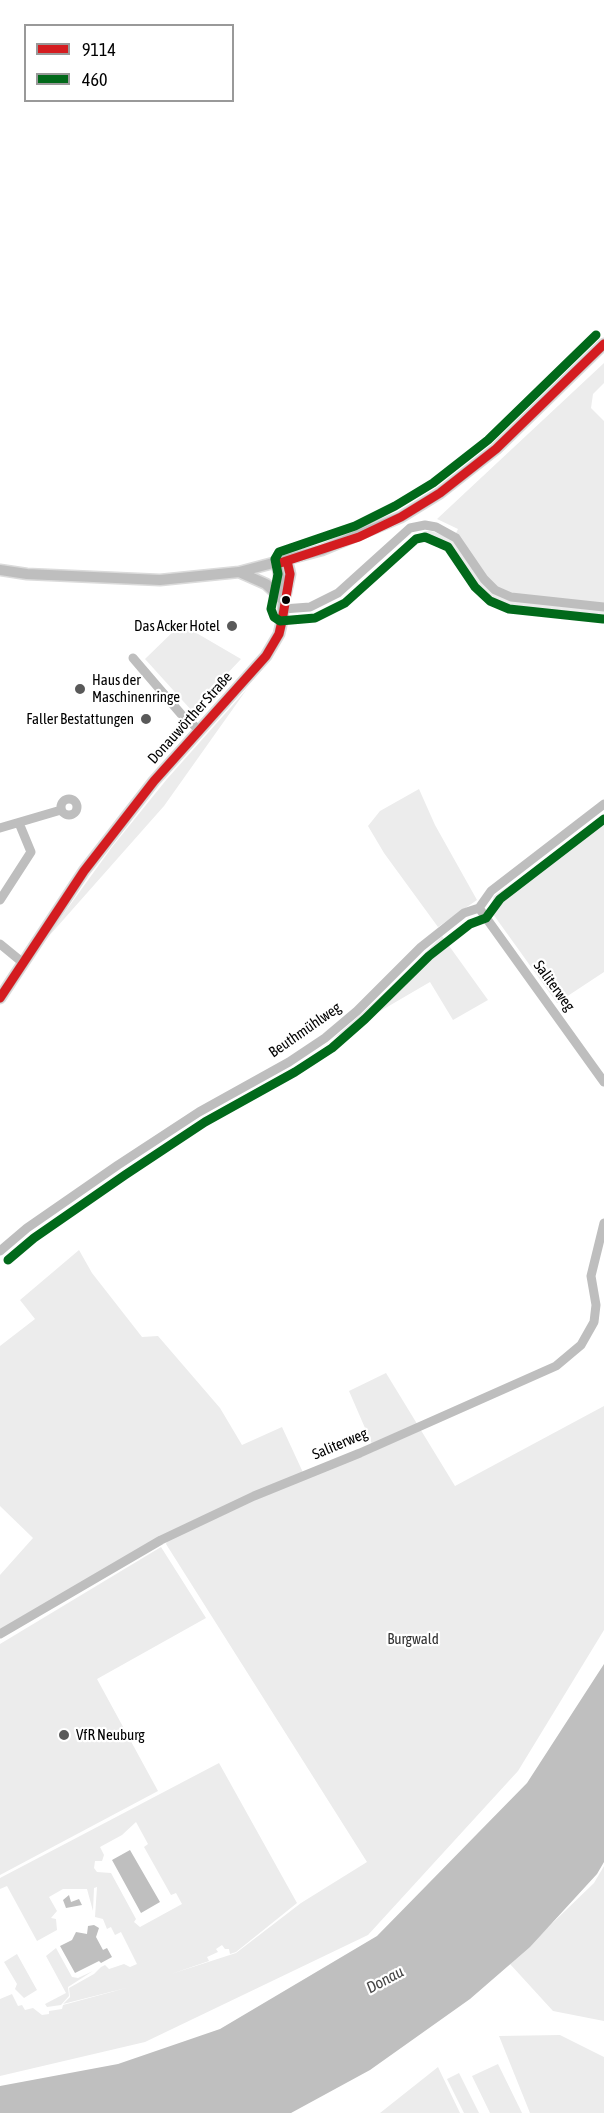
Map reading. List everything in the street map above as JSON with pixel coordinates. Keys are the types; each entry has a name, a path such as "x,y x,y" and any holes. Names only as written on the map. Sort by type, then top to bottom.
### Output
{"main road":[{"path":"0,570 27,574 160,580 238,572 282,562 359,537 401,517 440,493 496,448 604,344"},
{"name":"Donauwörther Straße","path":"0,998 84,871 198,729 266,656 279,634 283,604 282,562"},
{"path":"238,572 266,584 283,604"}],"street":[{"path":"283,604 310,607 338,593 410,528 425,525 436,527 456,538 484,579 495,590 511,597 604,608"},
{"path":"133,658 181,714 198,729"},
{"name":"Beuthmühlweg","path":"0,1251 27,1228 118,1165 199,1112 289,1062 325,1038 357,1011 421,947 464,913 479,908 491,891 604,804"},
{"path":"0,828 61,810"},
{"path":"0,900 31,852 19,823"},
{"name":"Saliterweg","path":"479,908 604,1082"},
{"path":"0,945 22,962"},
{"name":"Saliterweg","path":"0,1634 161,1540 254,1496 360,1453 556,1366 581,1345 594,1322 596,1305 591,1276 601,1254 604,1223"}],"green space":[{"path":"604,363 604,383 593,394 591,408 604,421 604,617 512,610 489,602 470,583 447,545 418,542 417,538 425,531 431,531 453,539 458,529 437,519"},
{"path":"181,624 241,659 192,711 145,659"},
{"path":"247,689 164,806 41,945 112,847 167,779"},
{"path":"419,789 435,825 477,900 438,927 384,853 368,826 380,811"},
{"path":"604,821 604,972 557,1003 493,914 491,905 494,896"},
{"path":"442,936 488,1000 453,1020 430,982 334,1038 390,988"},
{"name":"Burgwald","path":"79,1250 92,1273 142,1337 158,1336 220,1408 242,1445 282,1427 306,1479 375,1451 349,1391 386,1373 455,1486 604,1406 604,1630 518,1771 368,1935 145,2042 0,2076 0,1999 12,1994 18,2006 22,2005 25,2010 33,2008 42,2015 49,2014 49,2011 62,2009 63,2005 130,1987 63,2004 70,1997 69,1988 94,1974 101,1967 105,1965 109,1969 124,1964 130,1967 137,1964 121,1932 115,1935 111,1927 107,1929 103,1919 95,1917 97,1887 94,1888 93,1911 87,1889 63,1889 49,1897 57,1911 51,1918 56,1919 57,1930 37,1941 7,1886 0,1889 0,1878 219,1763 297,1903 236,1952 230,1954 229,1949 225,1949 222,1945 216,1949 218,1952 207,1957 209,1961 171,1974 236,1953 301,1903 367,1862 166,1544 167,1541 0,1630 0,1575 33,1538 0,1506 0,1346 35,1319 20,1300","holes":["136,1822 148,1844 144,1847 171,1895 176,1893 182,1904 140,1927 134,1922 136,1919 111,1873 97,1872 94,1868 95,1861 102,1861 104,1855 100,1847 122,1835"]},
{"name":"VfR Neuburg","path":"161,1547 206,1618 97,1679 158,1791 0,1875 0,1644"},
{"path":"604,1866 604,2021 553,2011 510,1964 594,1883"},
{"path":"56,1948 72,1977 78,1978 93,1971 68,1987 69,1996 61,2005 47,2007 45,2004 66,1993 46,1956"},
{"path":"17,1954 37,1990 24,1998 15,1989 17,1984 4,1962"},
{"path":"560,2035 604,2057 604,2113 530,2113 499,2036"},
{"path":"498,2064 522,2113 490,2113 472,2076"},
{"path":"438,2067 460,2113 380,2113"},
{"path":"459,2073 479,2113 464,2113 447,2079"}],"water":[{"name":"Donau","path":"604,1664 604,1862 597,1874 530,1947 470,1999 370,2070 291,2113 0,2113 0,2086 118,2064 220,2029 377,1936 527,1783"},
{"path":"130,1850 160,1902 141,1913 112,1860"},
{"path":"69,1895 71,1902 79,1899 82,1905 66,1908 63,1900"},
{"path":"94,1925 99,1928 96,1937 103,1950 107,1948 112,1957 75,1973 60,1946 72,1940 76,1932 87,1934 88,1926"}],"transit line":[{"name":"460","path":"596,335 488,440 433,483 355,526 279,552 275,559 278,574 271,609 274,617 280,621 315,618 345,603 416,539 425,537 448,547 475,587 490,601 509,609 603,619"},
{"name":"9114","path":"277,564 359,537 401,517 440,493 496,449 604,344"},
{"name":"9114","path":"0,998 84,871 154,781 266,656 279,634 282,621 290,574 287,561"},
{"name":"460","path":"8,1260 34,1238 205,1122 295,1072 332,1048 429,956 470,924 486,918 500,899 604,819"}],"place":[{"name":"Das Acker Hotel","path":"232,626"},
{"name":"Haus der Maschinenringe","path":"80,689"},
{"name":"Faller Bestattungen","path":"146,719"},
{"name":"VfR Neuburg","path":"64,1735"}]}
